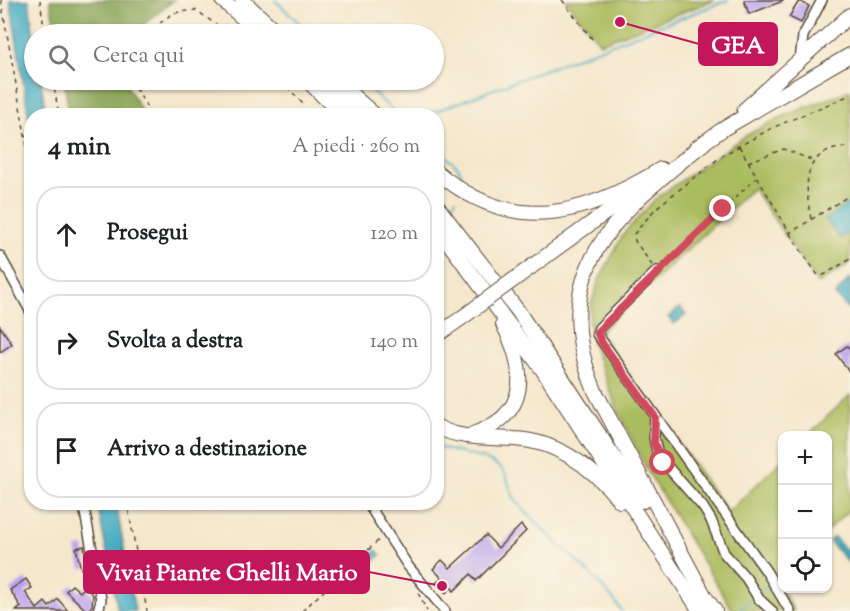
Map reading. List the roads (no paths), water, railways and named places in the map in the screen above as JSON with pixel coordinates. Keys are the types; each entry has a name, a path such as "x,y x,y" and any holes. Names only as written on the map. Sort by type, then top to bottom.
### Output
{"highway":[{"path":"222,0 250,24"},
{"path":"242,0 270,24"},
{"path":"444,330 723,129 850,15"},
{"path":"723,129 850,55"},
{"path":"317,90 335,108"},
{"path":"333,90 350,108"},
{"path":"346,90 367,108"},
{"path":"444,177 460,190 490,204 516,211 560,212 585,207 619,194 704,143"},
{"path":"699,603 596,391 582,356 578,315 588,268 612,225 641,194 704,143"},
{"path":"444,215 518,311 699,603"},
{"path":"444,236 542,369 699,603"},
{"path":"468,436 491,428 507,416 515,403 519,383 519,369 513,345 473,273"},
{"path":"444,430 468,436 537,442 559,449 585,465 619,500 699,603 715,611"}],"street":[{"path":"800,60 803,36 822,0"},
{"path":"0,256 24,300"},
{"path":"657,272 597,332 602,343 760,563 790,611"},
{"path":"655,417 654,438 658,456 708,513 724,553 769,610"},
{"path":"85,510 101,600 98,611"},
{"path":"372,510 408,566 445,611"}],"water":[{"path":"10,0 29,0 32,24 24,24 24,88"},
{"path":"24,90 42,90 45,108 27,108"},
{"path":"850,202 850,233 839,238 825,219"},
{"path":"850,278 850,309 849,310 835,295"},
{"path":"680,307 686,315 674,324 668,317"},
{"path":"98,510 117,510 135,611 118,611"},
{"path":"834,537 850,554 848,562 832,544"},
{"path":"376,550 381,555 354,580 349,575"}],"waterway":[{"path":"275,0 300,24"},
{"path":"444,108 728,0"},
{"path":"370,90 390,108"},
{"path":"444,155 458,167 462,175"},
{"path":"450,208 456,199"},
{"path":"444,449 477,457 498,466 505,474 517,502 598,582 622,611"},
{"path":"760,592 769,584"},
{"path":"738,611 753,598"}],"place":[{"name":"GEA","path":"620,22"},
{"name":"Vivai Piante Ghelli Mario","path":"442,586"}]}
